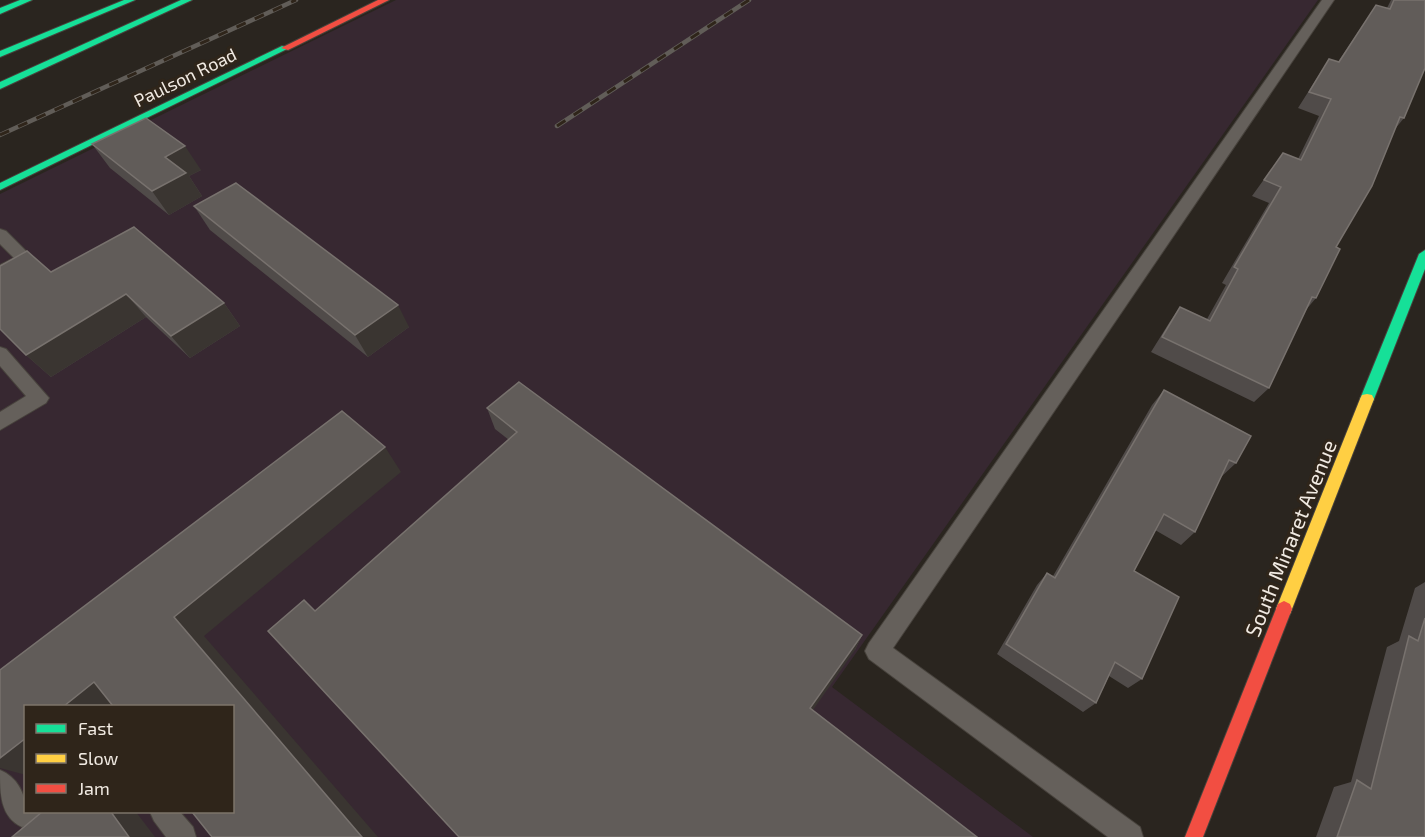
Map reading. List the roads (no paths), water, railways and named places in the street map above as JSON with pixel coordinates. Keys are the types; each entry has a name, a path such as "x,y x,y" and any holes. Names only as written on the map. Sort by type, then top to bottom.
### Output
{"street":[{"path":"0,11 28,0"},
{"path":"0,54 131,0"},
{"path":"0,86 188,0"},
{"name":"Paulson Road","path":"0,187 385,0"},
{"name":"South Minaret Avenue","path":"1194,837 1425,254"}],"lane":[{"path":"1130,837 878,651 1328,0"},
{"path":"0,235 26,259 0,272"},
{"path":"0,354 39,398 0,422"},
{"path":"0,783 22,814 24,813"},
{"path":"164,813 183,837"}],"railway":[{"path":"0,135 296,0"},
{"path":"557,126 749,0"}]}
